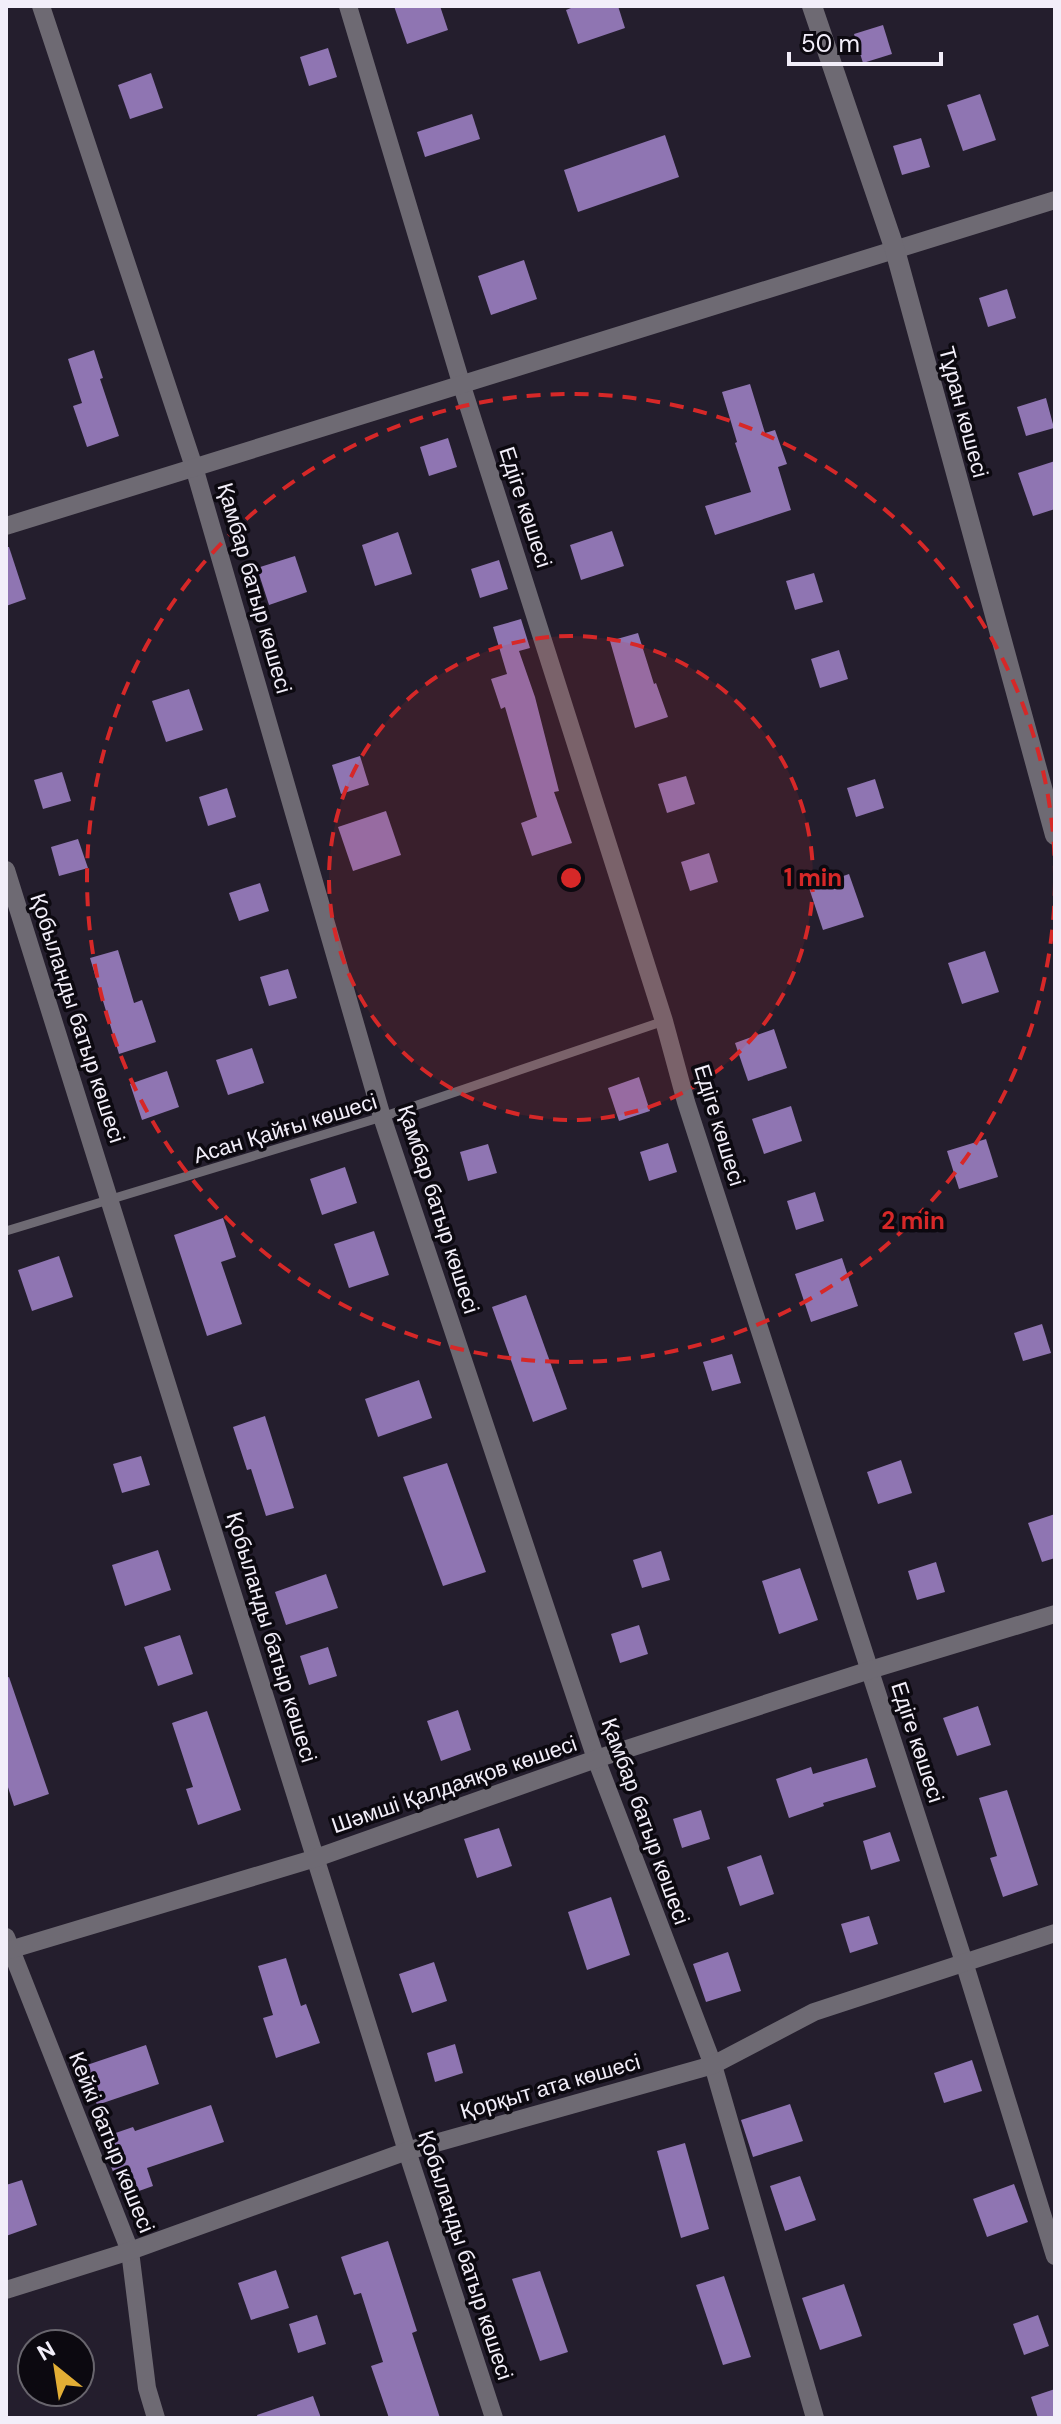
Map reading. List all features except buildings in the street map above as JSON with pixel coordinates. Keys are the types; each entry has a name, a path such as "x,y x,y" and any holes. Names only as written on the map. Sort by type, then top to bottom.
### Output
{"street":[{"name":"Қамбар батыр көшесі","path":"41,6 194,467 382,1117 596,1759 713,2065 815,2418"},
{"name":"Едіге көшесі","path":"348,6 462,386 664,1021 686,1102 964,1962 1055,2256"},
{"name":"Тұран көшесі","path":"812,6 895,250 1055,835"},
{"path":"6,526 1055,200"},
{"name":"Қобыланды батыр көшесі","path":"6,870 407,2151 494,2418"},
{"name":"Шәмші Қалдаяқов көшесі","path":"7,1946 316,1858 596,1759 1055,1614"},
{"name":"Қорқыт ата көшесі","path":"6,2290 130,2251 407,2151 713,2065 814,2012 1055,1933"},
{"name":"Кейкі батыр көшесі","path":"7,1946 130,2251 147,2388 156,2418"}],"lane":[{"name":"Асан Қайғы көшесі","path":"6,1231 382,1117 664,1021"}]}
